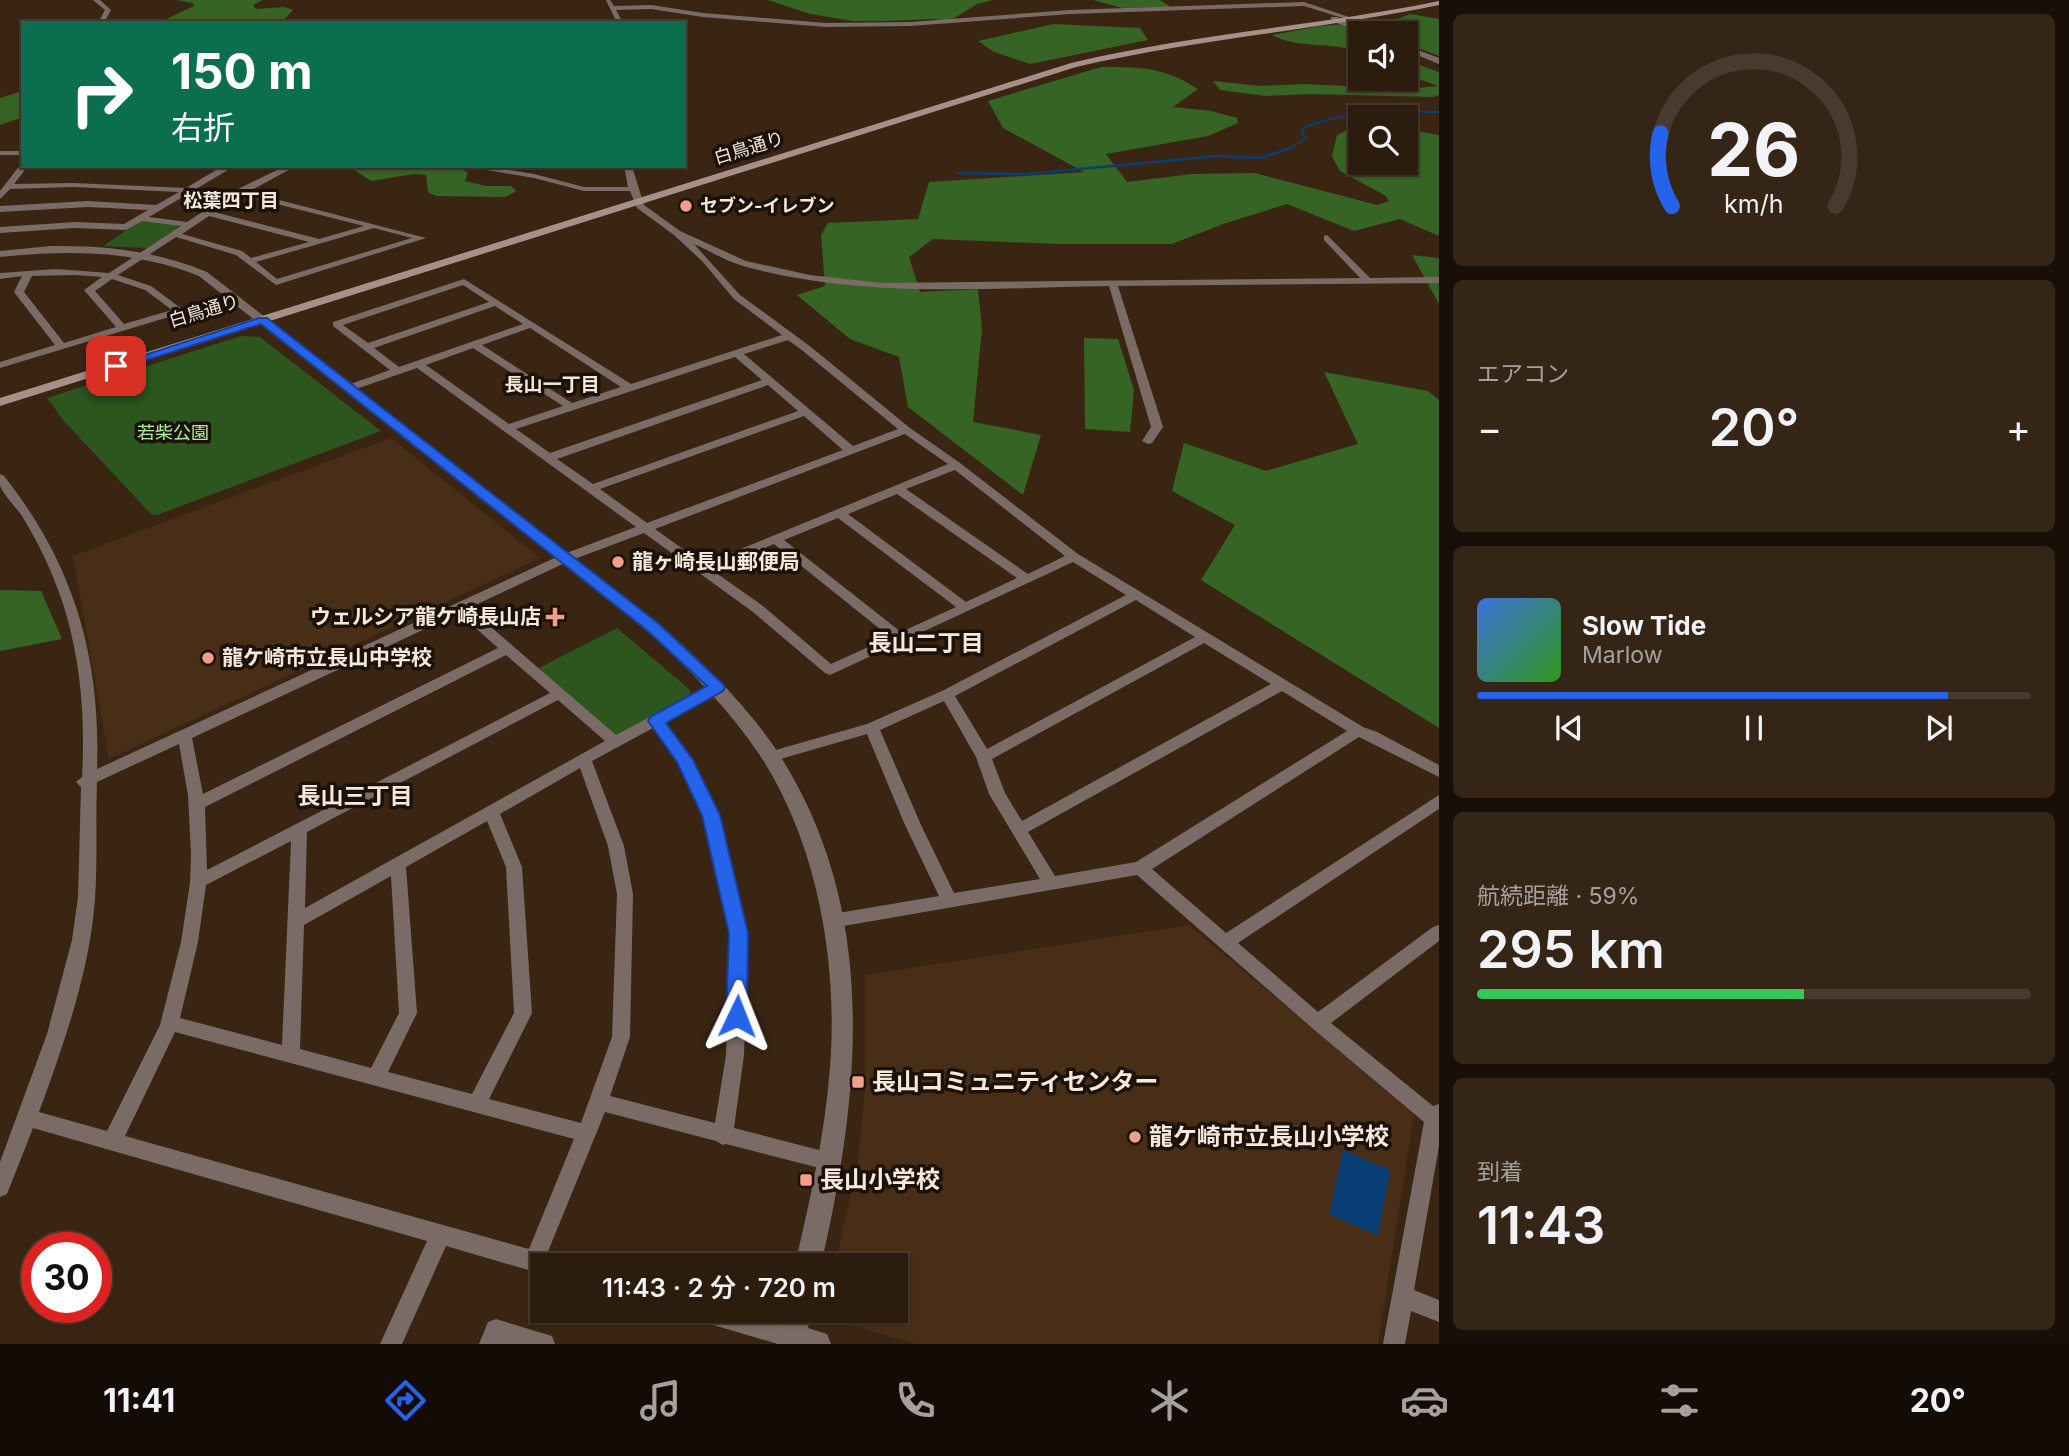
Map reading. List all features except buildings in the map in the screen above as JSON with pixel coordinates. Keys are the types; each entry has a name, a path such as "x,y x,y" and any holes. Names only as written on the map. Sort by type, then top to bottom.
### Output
{"main road":[{"name":"白鳥通り","path":"1340,19 1432,0"},
{"name":"白鳥通り","path":"0,402 635,195 1073,65 1205,37 1439,3"},
{"name":"白鳥通り","path":"0,394 259,317"}],"street":[{"path":"96,0 108,10 102,21"},
{"path":"608,0 620,21"},
{"path":"612,8 651,7 703,15 826,25 923,23 1070,12 1304,4 1348,23"},
{"path":"1418,52 1436,60"},
{"path":"0,153 21,153"},
{"path":"0,197 23,168"},
{"path":"0,230 75,225 126,227 225,168"},
{"path":"122,328 89,290 239,192 288,168"},
{"path":"480,168 534,176 584,189 635,195"},
{"path":"628,168 635,195 646,212 677,233 705,259 737,297 906,430 1074,556 1134,596 1358,731 1439,772"},
{"path":"8,187 73,185 187,190"},
{"path":"174,234 239,253 276,282 422,238 239,192"},
{"path":"0,209 88,204 157,208"},
{"path":"207,213 319,242"},
{"path":"141,218 188,225"},
{"path":"250,261 374,226"},
{"path":"677,233 743,263 838,282 881,286 1439,280"},
{"path":"1327,239 1369,282"},
{"path":"0,254 65,250 142,255 178,264 203,274 679,649 717,687 769,757 796,804 821,877 839,961 842,1064 831,1162 811,1253"},
{"path":"28,274 19,292 62,347"},
{"path":"0,276 108,276 147,288 179,311 0,365"},
{"path":"398,371 336,324 464,282 630,387"},
{"path":"1113,284 1157,428 1148,441"},
{"path":"366,347 495,303"},
{"path":"349,388 530,325"},
{"path":"507,428 789,336"},
{"path":"474,344 571,407"},
{"path":"736,353 852,451"},
{"path":"419,364 758,610 830,670 1074,556"},
{"path":"548,458 770,381"},
{"path":"590,489 806,412"},
{"path":"87,780 565,558 906,430"},
{"path":"702,569 956,465"},
{"path":"0,479 14,495 51,556 74,614 88,685 81,937 69,986 0,1187"},
{"path":"898,489 1027,579"},
{"path":"839,513 965,607"},
{"path":"775,539 900,638"},
{"path":"769,757 872,728 947,694 1134,596"},
{"path":"460,607 615,743"},
{"path":"984,757 1203,638"},
{"path":"198,803 507,649"},
{"path":"1019,830 1281,685"},
{"path":"296,921 717,687"},
{"path":"199,881 559,694"},
{"path":"947,694 984,757 997,794 1050,882"},
{"path":"656,721 685,760 711,815 739,933 734,1055 723,1136"},
{"path":"872,728 913,825 949,900"},
{"path":"832,921 1140,868 1358,731"},
{"path":"112,1141 170,1023 194,926 199,881 200,830 195,779 184,734"},
{"path":"544,1253 621,1037 626,905 616,846 584,759"},
{"path":"1225,943 1439,801"},
{"path":"478,1102 523,1013 514,867 491,811"},
{"path":"291,1054 299,830"},
{"path":"375,1079 408,1013 398,864"},
{"path":"1140,868 1318,1023 1436,1116 1394,1344"},
{"path":"1318,1023 1439,932"},
{"path":"170,1023 375,1079 478,1102 585,1133"},
{"path":"598,1102 831,1162"},
{"path":"26,1117 530,1260"},
{"path":"391,1344 440,1236"},
{"path":"1401,1296 1439,1311"},
{"path":"753,1323 799,1334"},
{"path":"490,1344 496,1330 544,1344"}],"shaded area":[{"name":"龍ケ崎市立長山中学校","path":"391,438 540,558 109,759 73,556"},
{"name":"龍ケ崎市立長山小学校","path":"1189,925 1414,1114 1378,1344 916,1344 844,1323 908,1323 908,1253 838,1253 858,1161 865,1090 865,975"}],"green space":[{"path":"177,0 263,0 253,5 256,9 284,7 293,10 283,21 162,21 194,6 193,3"},
{"path":"768,0 993,0 977,4 950,21 853,21 810,14"},
{"path":"1093,0 1160,0 1171,7 1122,8"},
{"path":"1410,14 1439,19 1439,56 1418,48 1418,21 1382,21 1395,20"},
{"path":"1054,24 1140,28 1148,40 1030,64 994,52 978,41"},
{"path":"1348,24 1348,49 1282,40 1272,35"},
{"path":"1418,65 1439,72 1439,95 1266,96 1220,90 1213,81 1261,86 1348,86 1348,91 1418,91 1418,88 1438,86 1418,79"},
{"path":"1101,67 1140,68 1163,72 1198,89 1173,107 1211,111 1237,118 1238,123 1208,136 1106,154 1127,182 1192,174 1255,173 1377,205 1389,201 1386,196 1340,171 1332,156 1337,135 1348,130 1348,175 1418,175 1418,131 1439,135 1439,236 1400,219 1354,231 1287,204 1223,224 1172,244 1058,244 933,239 909,257 920,292 978,289 982,329 973,422 1041,435 1023,495 908,407 899,357 850,339 797,295 825,286 821,235 828,223 918,219 929,182 1084,172 1003,128 988,101"},
{"path":"21,92 21,118 0,125 0,98"},
{"path":"351,168 456,168 468,172 465,181 486,186 511,186 516,191 506,197 436,196 428,192 426,175 414,174 371,181"},
{"path":"140,221 178,225 179,228 147,248 103,246"},
{"path":"1412,255 1439,258 1439,304"},
{"name":"若柴公園","path":"241,336 260,337 381,431 157,515 151,514 64,421 47,398"},
{"path":"1084,338 1118,339 1134,390 1130,432 1085,429"},
{"path":"1324,372 1428,391 1439,400 1439,728 1201,580 1235,525 1172,491 1184,443 1266,471 1358,444"},
{"path":"0,590 41,591 62,639 0,651"},
{"path":"617,628 690,690 690,697 616,739 537,669"}],"water":[{"path":"1343,1150 1390,1170 1378,1236 1329,1214"}],"waterway":[{"path":"1288,149 1307,138 1302,134 1305,127 1338,117 1371,113 1439,112"},
{"path":"958,173 1026,174 1218,156 1260,158 1288,149"}],"place":[{"name":"セブン-イレブン","path":"686,206"},
{"name":"龍ヶ崎長山郵便局","path":"618,562"},
{"name":"ウェルシア龍ケ崎長山店","path":"555,617"},
{"name":"龍ケ崎市立長山中学校","path":"208,658"},
{"name":"長山コミュニティセンター","path":"858,1082"},
{"name":"龍ケ崎市立長山小学校","path":"1135,1137"},
{"name":"長山小学校","path":"806,1180"}],"district":[{"name":"松葉四丁目","path":"231,200"},
{"name":"長山一丁目","path":"552,384"},
{"name":"長山二丁目","path":"926,643"},
{"name":"長山三丁目","path":"355,796"}],"route":[{"path":"116,366 263,320 679,649 717,687 656,721 685,760 711,815 739,933 737,1016"}]}
